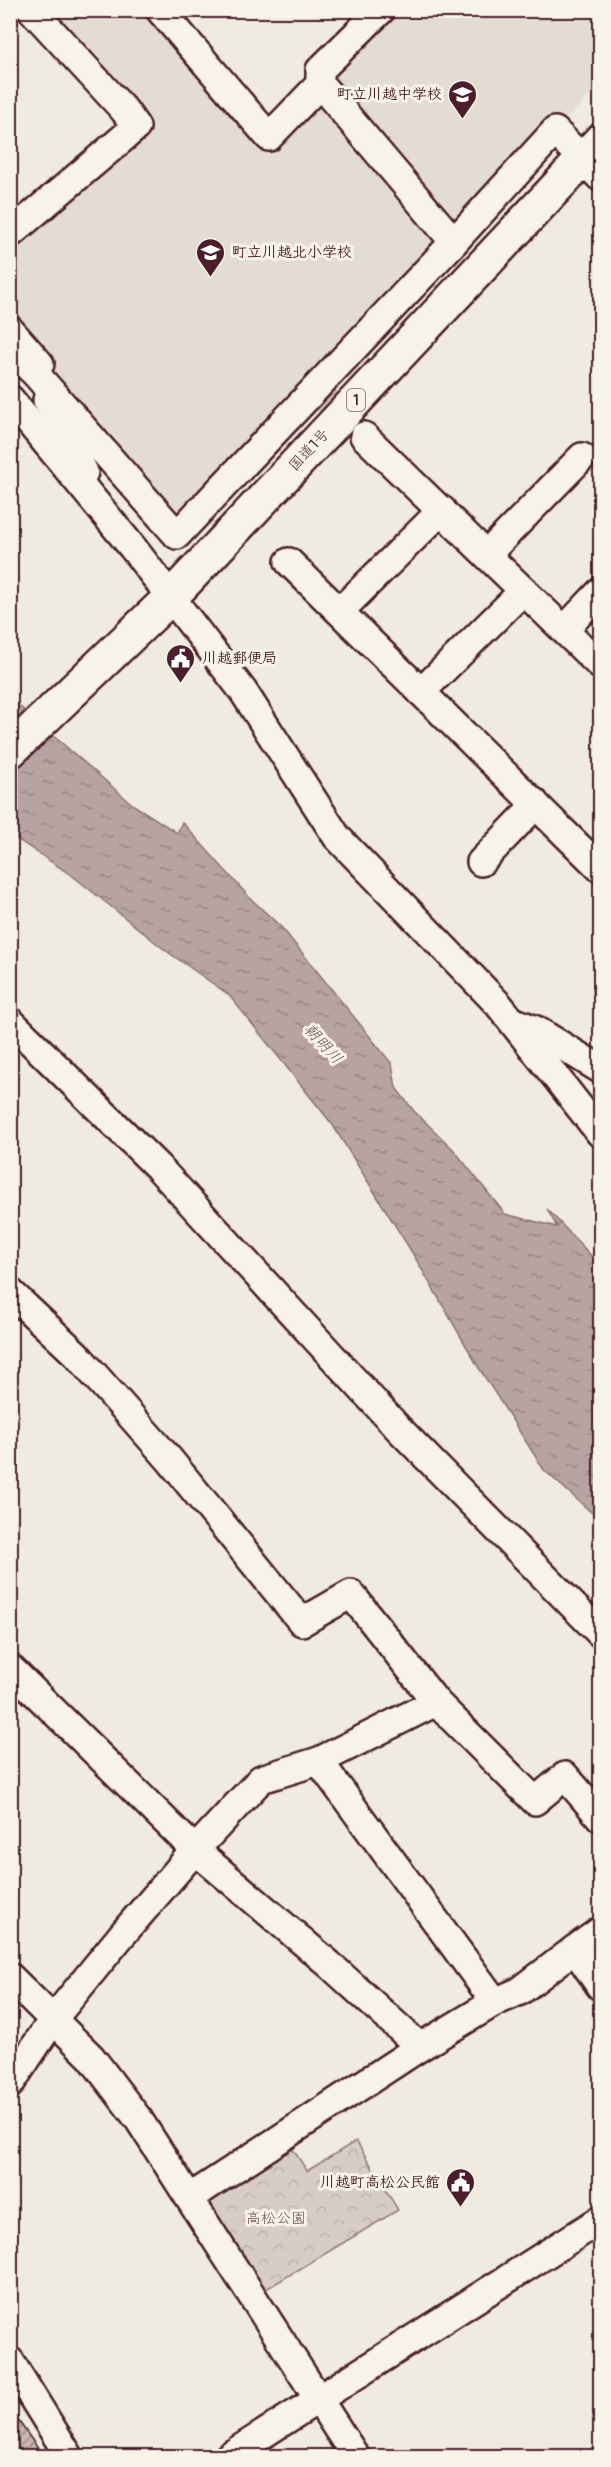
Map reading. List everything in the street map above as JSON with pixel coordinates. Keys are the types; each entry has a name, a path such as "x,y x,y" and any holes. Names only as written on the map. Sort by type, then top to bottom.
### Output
{"highway":[{"name":"国道1号","path":"10,751 111,657 170,598 442,307 595,160"}],"street":[{"path":"10,234 136,127 124,110 32,10"},
{"path":"381,10 320,70 320,84 454,242"},
{"path":"167,13 269,137 320,84"},
{"path":"10,351 34,372 177,535 318,392 555,132 595,160"},
{"path":"10,330 40,364 34,372"},
{"path":"34,372 83,469 84,489"},
{"path":"10,399 243,691 337,837 511,1021 600,1133"},
{"path":"364,436 600,665"},
{"path":"489,556 495,546 582,457"},
{"path":"340,611 442,510"},
{"path":"290,562 600,868"},
{"path":"421,692 524,590"},
{"path":"564,630 600,592"},
{"path":"481,862 525,816 534,802"},
{"path":"10,1021 158,1167 399,1429 600,1633"},
{"path":"511,1021 536,1030 600,1069"},
{"path":"10,1292 76,1354 169,1459 302,1622 351,1594 436,1702 535,1801 565,1776 600,1817"},
{"path":"10,1668 195,1850 321,1956 420,2047"},
{"path":"10,2084 54,2018 195,1850 261,1779 319,1761 436,1702"},
{"path":"319,1761 495,2002"},
{"path":"191,2197 420,2047 495,2002 520,1991 600,1931"},
{"path":"574,1949 600,1986"},
{"path":"10,1977 92,2057 139,2120 191,2197 355,2457"},
{"path":"229,2457 600,2220"},
{"path":"10,2361 69,2457"}],"shaded area":[{"name":"町立川越北小学校","path":"49,10 153,11 273,152 324,100 444,240 176,528 11,325 10,242 144,127"},
{"name":"町立川越中学校","path":"393,11 600,11 600,84 569,116 553,123 454,223 330,77"}],"green space":[{"name":"高松公園","path":"356,2141 398,2210 258,2294 199,2198 289,2143 307,2171"}],"water":[{"name":"朝明川","path":"10,698 132,804 177,833 182,822 249,897 282,928 392,1064 396,1088 414,1111 454,1150 505,1214 557,1227 547,1209 600,1265 600,1520 544,1470 479,1368 413,1254 332,1124 229,995 165,950 74,877 11,835"}],"building":[{"path":"10,2409 44,2457 10,2457"}],"tunnel":[{"path":"320,394 356,429"}],"place":[{"name":"町立川越中学校","path":"463,120"},
{"name":"町立川越北小学校","path":"211,278"},
{"name":"川越郵便局","path":"181,684"},
{"name":"川越町高松公民館","path":"461,2208"}]}
